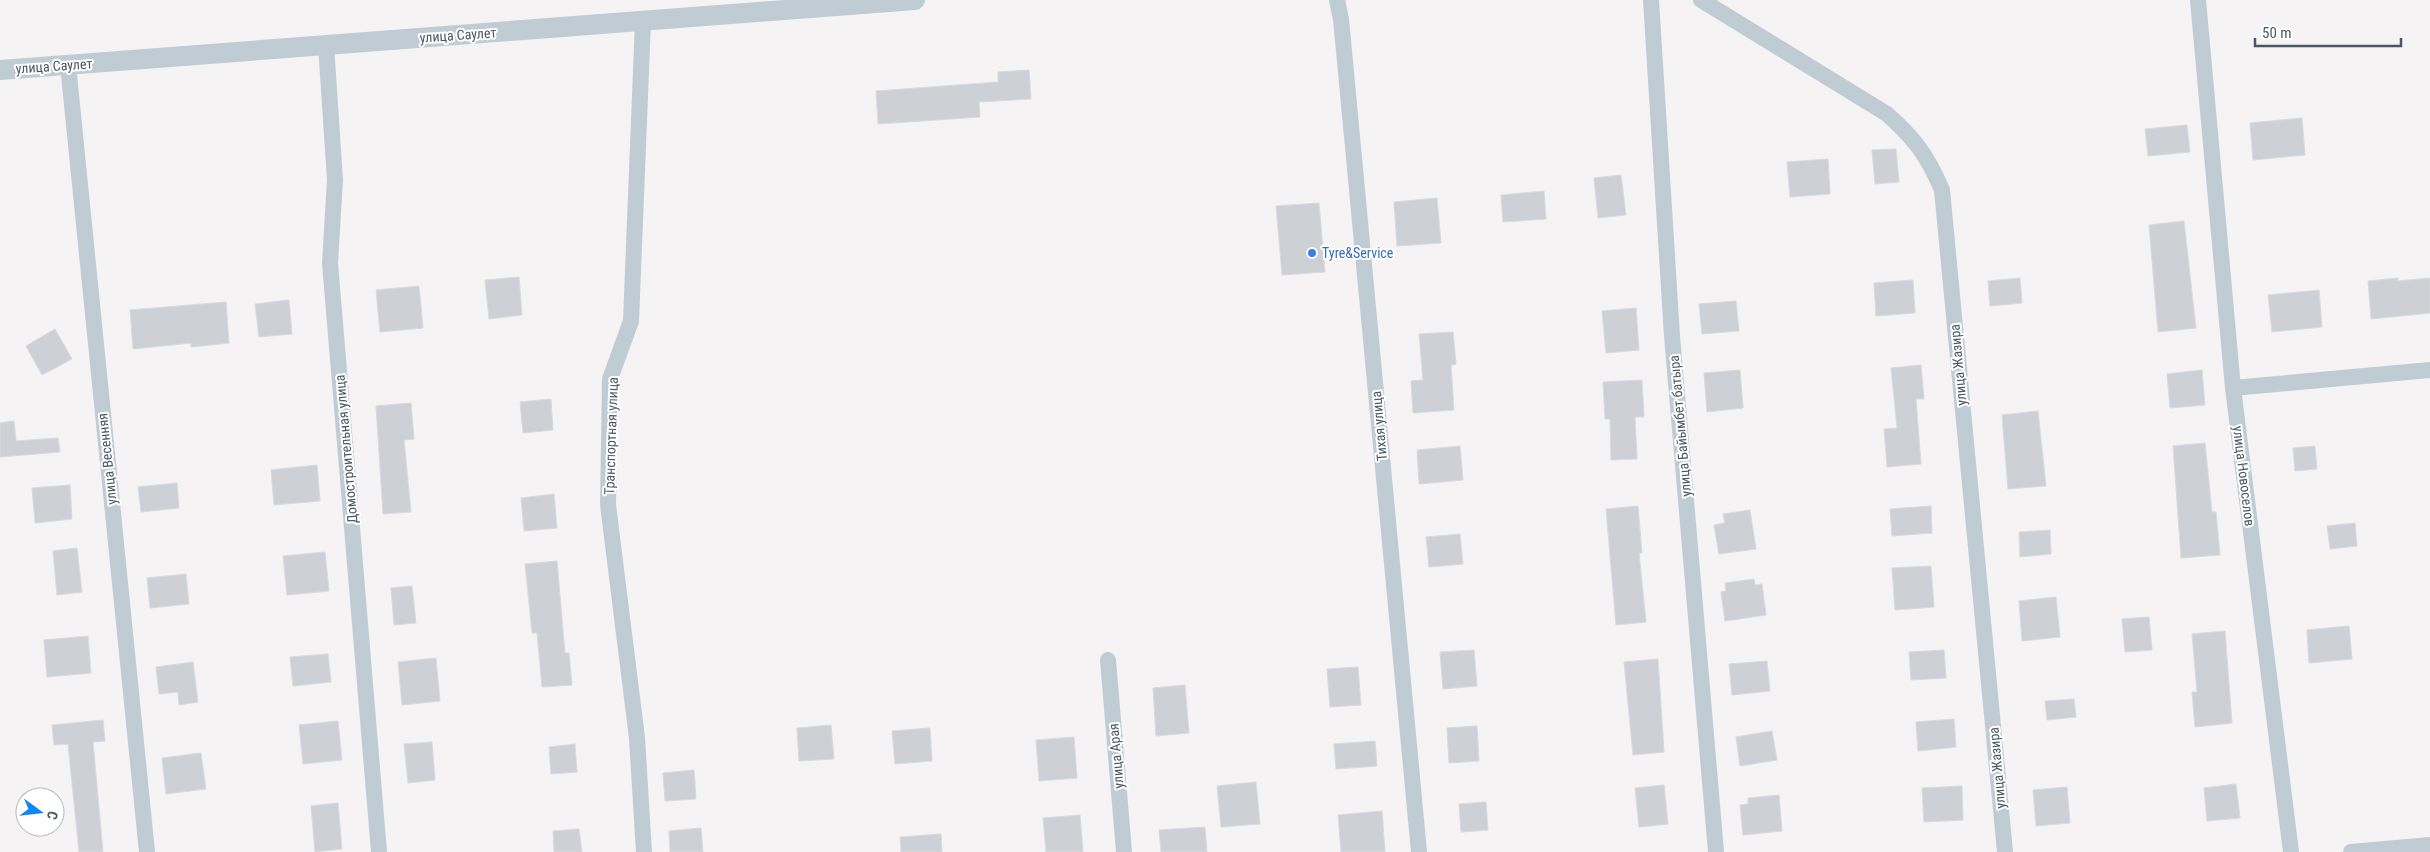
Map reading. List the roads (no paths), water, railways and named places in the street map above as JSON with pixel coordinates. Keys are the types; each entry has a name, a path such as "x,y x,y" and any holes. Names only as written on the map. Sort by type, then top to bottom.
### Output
{"street":[{"name":"улица Саулет","path":"0,70 915,0"},
{"name":"Тихая улица","path":"1336,0 1342,29 1419,852"},
{"name":"улица Байымбет батыра","path":"1651,0 1672,336 1716,852"},
{"name":"улица Жазира","path":"1701,0 1887,114 1910,134 1929,160 1942,190 2005,852"},
{"name":"улица Новоселов","path":"2198,0 2233,388 2291,852"},
{"name":"Транспортная улица","path":"643,21 631,321 610,379 608,505 637,738 644,852"},
{"name":"Домостроительная улица","path":"326,46 335,180 330,263 379,852"},
{"name":"улица Весенняя","path":"68,65 147,852"},
{"path":"2233,388 2430,370"},
{"name":"улица Арая","path":"1108,660 1124,852"},
{"path":"2351,852 2430,845"}],"place":[{"name":"Tyre&Service","path":"1312,253"}]}
